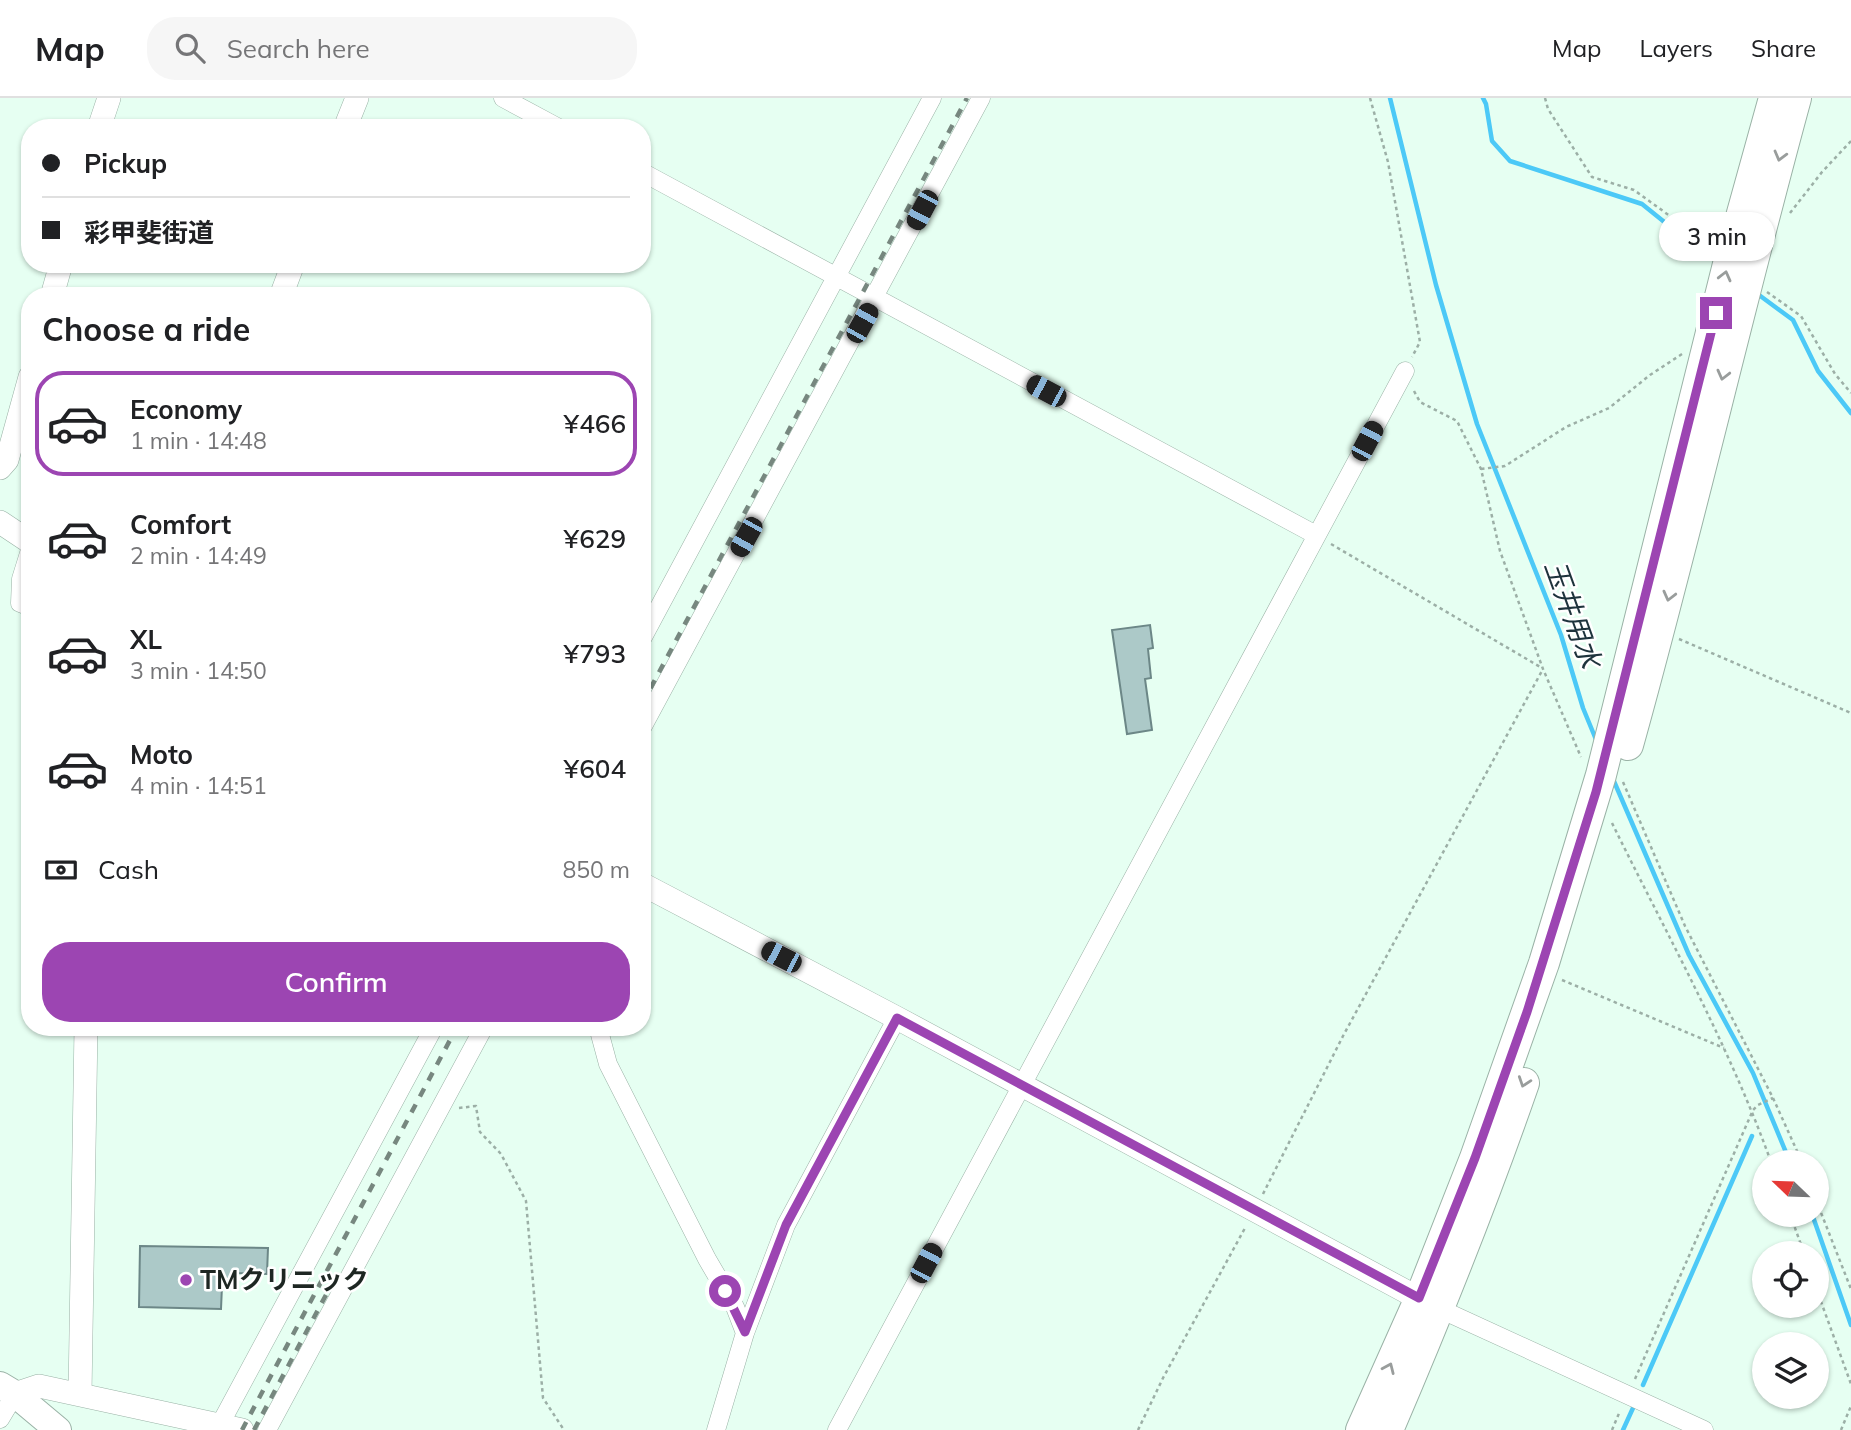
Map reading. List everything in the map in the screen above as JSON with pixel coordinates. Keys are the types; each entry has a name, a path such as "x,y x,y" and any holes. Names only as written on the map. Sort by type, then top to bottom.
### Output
{"highway":[{"path":"1388,1430 1475,1158 1660,630 1774,98"},
{"path":"1362,1430 1430,1304 1496,1164 1559,978 1607,785 1709,340 1738,269 1796,98"}],"main road":[{"path":"7,1389 58,1430"}],"street":[{"path":"102,119 108,98"},
{"path":"349,119 357,98"},
{"path":"503,98 542,119"},
{"path":"651,622 932,98"},
{"path":"651,711 981,98"},
{"path":"651,177 1316,535"},
{"path":"837,1430 1405,371"},
{"path":"0,468 7,460 21,409"},
{"path":"0,522 21,536"},
{"path":"21,579 21,603"},
{"path":"651,889 1430,1304 1704,1430"},
{"path":"716,1430 745,1332 786,1225 897,1018"},
{"path":"80,1394 86,1036"},
{"path":"218,1427 429,1036"},
{"path":"267,1430 479,1036"},
{"path":"600,1036 608,1064 707,1259 735,1307 745,1332"},
{"path":"0,1419 7,1389 39,1386 218,1427 242,1430"}],"path":[{"path":"1370,98 1388,162 1420,342 1405,371 1420,402 1457,421 1481,469 1500,551 1543,669 1685,926 1796,1150"},
{"path":"1545,98 1548,109 1592,177 1634,190 1801,316 1835,374 1851,393"},
{"path":"1787,217 1822,172 1851,141"},
{"path":"1481,469 1505,466 1566,427 1609,408 1650,375 1709,340"},
{"path":"1316,535 1543,669"},
{"path":"1660,630 1723,660 1851,713"},
{"path":"1138,1430 1163,1378 1255,1210 1343,1036 1543,669"},
{"path":"1607,785 1753,1110 1767,1150"},
{"path":"1559,978 1724,1049"},
{"path":"1612,1430 1753,1110 1771,1099"},
{"path":"440,1111 476,1105 480,1132 501,1154 526,1200 543,1398 564,1430"},
{"path":"1827,1227 1851,1289"},
{"path":"1827,1318 1851,1384"},
{"path":"1841,1430 1851,1406"}],"building":[{"path":"1150,625 1153,648 1148,649 1151,678 1145,679 1152,730 1127,734 1112,630"},
{"name":"TMクリニック","path":"140,1246 268,1248 267,1274 234,1273 233,1286 222,1286 221,1309 139,1307"}],"waterway":[{"name":"玉井用水","path":"1390,98 1436,285 1477,424 1561,635 1583,708 1597,742"},
{"path":"1483,98 1492,141 1510,161 1642,204 1709,258"},
{"path":"1759,295 1793,320 1818,371 1851,413"},
{"name":"玉井用水","path":"1613,779 1689,955 1753,1073 1785,1150"},
{"path":"1643,1385 1752,1136"},
{"name":"玉井用水","path":"1817,1227 1851,1325"},
{"path":"1623,1430 1633,1408"}],"railway":[{"path":"651,687 967,98"},
{"path":"242,1430 452,1036"},
{"path":"254,1430 327,1293"}],"place":[{"name":"TMクリニック","path":"186,1280"}],"route":[{"path":"725,1291 745,1332 786,1225 897,1018 1419,1298 1475,1158 1527,1012 1596,792 1716,313"}]}
